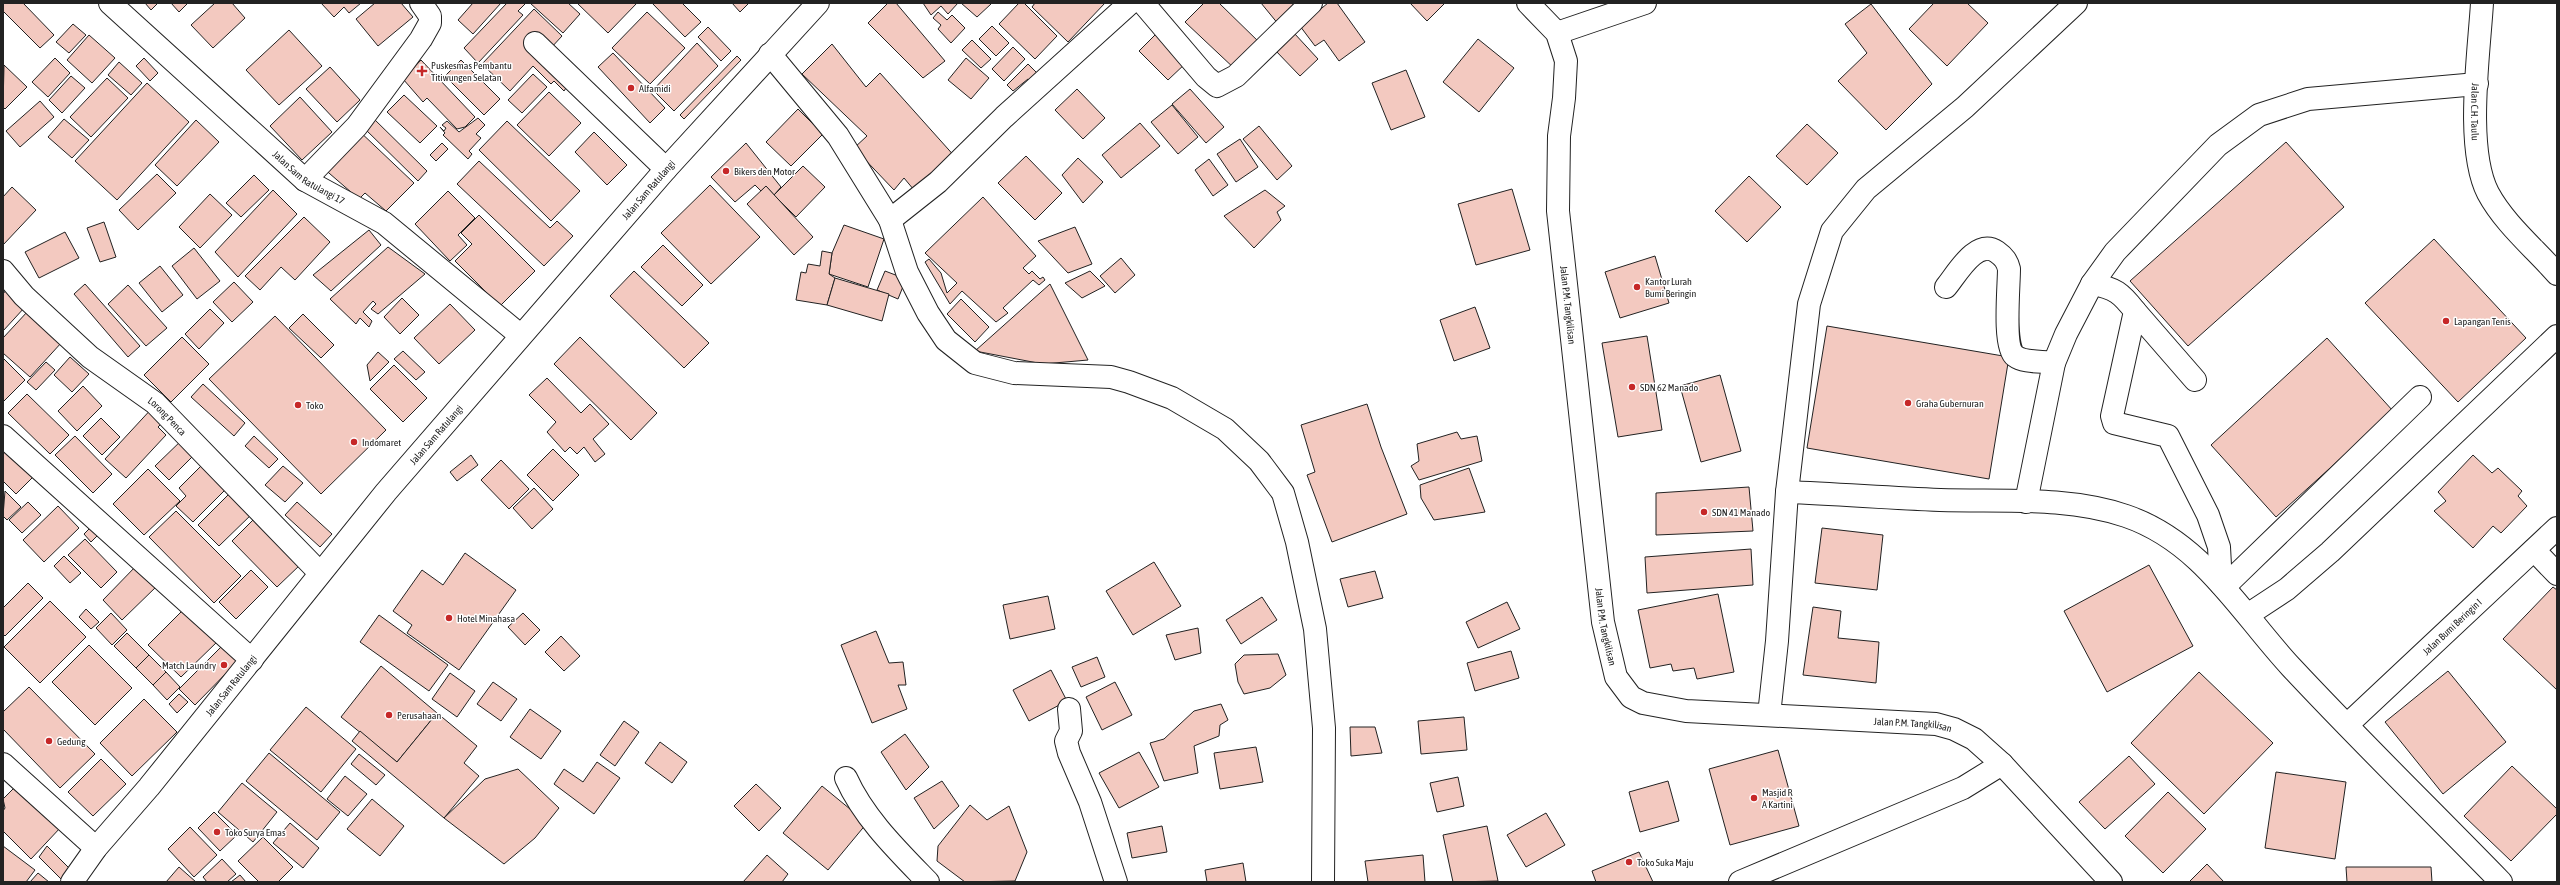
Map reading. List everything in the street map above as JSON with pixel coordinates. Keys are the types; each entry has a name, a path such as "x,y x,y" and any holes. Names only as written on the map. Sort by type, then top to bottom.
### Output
{"street":[{"name":"Jalan Sam Ratulangi 17","path":"110,3 305,180 384,223 520,335"},
{"path":"305,180 357,126 421,39 430,23 430,16 421,3"},
{"name":"Jalan Sam Ratulangi","path":"72,882 96,848 149,787 320,573 520,335 666,169 818,3"},
{"path":"890,220 938,182 1004,118 1130,3"},
{"path":"1142,3 1206,77 1217,86 1236,76 1312,3"},
{"path":"1528,3 1557,33 1646,3"},
{"path":"1769,715 1777,641 1787,492 1809,304 1832,231 1866,189 1965,107 2076,3"},
{"name":"Jalan C.H. Taulu","path":"2482,3 2477,84 2478,156 2488,191 2504,214 2557,274"},
{"name":"Jalan P.M. Tangkilisan","path":"1557,33 1566,61 1564,98 1559,136 1558,211 1603,622 1616,677 1631,697 1643,703 1686,711 1936,724 1954,729 1974,739 2002,764 2111,882"},
{"path":"536,43 666,169"},
{"path":"770,54 838,136 890,220 907,272 928,313 946,340 975,363 1014,373 1111,377 1172,398 1224,429 1259,461 1283,493 1297,542 1315,629 1324,728 1323,882"},
{"path":"2026,502 2054,362 2066,334 2092,284 2114,252 2218,144 2259,116 2308,99 2477,84"},
{"path":"1946,287 1973,254 1985,249 1998,253 2007,260 2009,269 2008,340 2011,352 2021,359 2054,362"},
{"name":"Lorong Penca","path":"3,271 24,296 90,357 155,403 320,573"},
{"path":"2092,284 2111,287 2123,297 2195,380"},
{"path":"2135,311 2112,416 2114,423 2168,436 2208,515 2219,547 2223,586"},
{"path":"2249,614 2287,589 2330,552 2557,336"},
{"path":"2223,586 2420,397"},
{"path":"3,436 77,505 252,660"},
{"path":"1787,492 2026,502 2088,507 2124,516 2156,528 2206,568 2249,614 2289,665 2501,882"},
{"name":"Jalan Bumi Beringin I","path":"2347,725 2557,528"},
{"path":"2534,550 2557,574"},
{"path":"1069,708 1071,731 1066,741 1069,754 1090,802 1116,882"},
{"path":"3,764 96,848"},
{"path":"1740,882 1963,788 2002,764"},
{"path":"846,778 854,795 866,813 928,882"}],"building":[{"path":"3,3 23,3 54,35 40,48 3,11"},
{"path":"145,3 158,3 151,10"},
{"path":"171,3 188,3 179,12"},
{"path":"215,3 232,3 245,18 213,48 191,25"},
{"path":"321,3 361,3 349,13 344,7 334,17"},
{"path":"375,3 401,3 413,17 378,46 356,19"},
{"path":"473,3 501,3 473,34 458,20"},
{"path":"507,3 526,3 518,11 523,15 478,63 464,48"},
{"path":"530,3 568,3 580,14 563,33"},
{"path":"577,3 637,3 608,33"},
{"path":"652,3 682,3 701,22 685,37"},
{"path":"732,3 749,3 740,12"},
{"path":"888,3 896,3 945,61 923,78 868,23"},
{"path":"923,3 958,3 948,14 941,6 931,15"},
{"path":"961,3 990,3 991,4 977,17"},
{"path":"1019,3 1024,3 1057,36 1035,59 999,24"},
{"path":"1035,3 1105,3 1068,42 1032,7"},
{"path":"1204,3 1219,3 1261,44 1236,70 1185,22"},
{"path":"1261,3 1292,3 1297,9 1279,25"},
{"path":"1328,3 1337,3 1365,42 1339,61 1324,40 1315,46 1300,26"},
{"path":"1410,3 1445,3 1427,21"},
{"path":"1934,3 1967,3 1988,23 1947,66 1909,29"},
{"path":"1871,4 1932,84 1886,130 1838,81 1867,53 1845,24"},
{"path":"534,9 562,36 550,49 566,88 564,91 554,81 551,84 533,66 510,91 482,64"},
{"path":"647,12 685,48 650,84 612,48"},
{"path":"938,12 947,20 952,15 965,28 951,43 938,29 941,25 933,18"},
{"path":"73,24 86,35 69,53 56,42"},
{"path":"992,26 1009,43 996,56 979,39"},
{"path":"708,27 731,51 721,61 698,37"},
{"path":"289,30 322,66 279,105 246,70"},
{"path":"1157,33 1187,62 1168,80 1139,51"},
{"path":"1294,33 1318,59 1300,76 1275,50"},
{"path":"89,35 115,58 92,83 67,60"},
{"path":"1478,39 1514,68 1479,112 1443,82"},
{"path":"972,40 991,59 981,68 962,50"},
{"path":"697,43 718,66 674,111 653,90"},
{"path":"832,44 866,87 880,73 957,159 919,196 904,178 894,190 854,148 867,136 802,74"},
{"path":"1013,47 1025,59 1004,81 992,69"},
{"name":"Alfamidi","path":"613,53 665,108 650,123 598,67"},
{"path":"737,56 741,60 684,119 680,115"},
{"path":"55,58 70,73 48,97 32,82"},
{"path":"144,58 158,73 150,81 136,66"},
{"path":"966,58 989,78 971,99 948,80"},
{"path":"421,60 475,117 465,127 457,129 427,98 423,102 403,79"},
{"path":"461,60 500,99 484,115 445,76"},
{"path":"119,62 142,83 131,95 108,75"},
{"path":"1028,64 1044,80 1037,87 1028,79 1013,91 1007,85"},
{"path":"4,65 27,87 5,109 3,107"},
{"path":"330,67 360,100 337,122 306,89"},
{"path":"1406,70 1425,117 1391,130 1372,83"},
{"path":"533,74 547,87 522,113 508,100"},
{"path":"71,76 85,88 62,113 49,100"},
{"path":"107,78 128,98 91,137 70,117"},
{"path":"147,83 189,122 117,200 75,161"},
{"path":"1077,89 1105,118 1083,139 1055,110"},
{"path":"1190,89 1224,127 1206,143 1172,104"},
{"path":"549,92 581,123 549,156 517,125"},
{"path":"404,95 437,126 420,143 387,112"},
{"path":"300,97 332,132 302,160 270,126"},
{"path":"40,101 54,117 20,147 6,131"},
{"path":"1172,105 1198,137 1178,154 1151,122"},
{"path":"798,109 823,134 791,166 766,142"},
{"path":"372,117 427,171 418,181 363,127"},
{"path":"478,118 485,125 476,134 481,138 469,151 472,154 468,159 443,135 445,133 440,127 444,131 446,128 442,125 447,121 459,132"},
{"path":"64,119 89,140 72,158 48,137"},
{"path":"196,120 219,142 177,186 155,165"},
{"path":"507,121 580,191 551,221 479,150"},
{"path":"1140,123 1160,146 1121,178 1102,155"},
{"path":"1807,124 1838,153 1807,185 1776,156"},
{"path":"1259,126 1292,166 1277,180 1243,139"},
{"path":"356,128 414,183 386,211 365,193 359,199 322,167"},
{"path":"594,132 627,165 607,185 575,152"},
{"path":"1240,139 1258,167 1236,182 1217,154"},
{"path":"2286,142 2344,207 2188,346 2130,281"},
{"path":"442,143 448,149 436,161 430,155"},
{"path":"746,143 781,187 774,195 766,186 761,191 755,185 735,202 711,177"},
{"path":"1026,156 1062,193 1035,220 998,183"},
{"path":"1078,158 1103,182 1083,203 1062,175"},
{"path":"1209,159 1228,185 1213,196 1195,170"},
{"path":"479,161 550,228 557,221 573,236 544,266 457,184"},
{"path":"803,166 825,187 796,217 774,195"},
{"path":"157,174 176,193 138,230 119,210"},
{"path":"254,175 269,190 241,217 226,203"},
{"path":"1749,176 1781,207 1747,242 1715,211"},
{"path":"710,185 760,237 711,284 661,233"},
{"path":"766,186 813,237 794,255 747,204"},
{"path":"12,187 36,210 3,245 3,197"},
{"path":"1512,189 1530,250 1476,265 1458,204"},
{"path":"273,190 297,214 238,277 215,252"},
{"path":"1265,190 1285,206 1277,212 1281,220 1254,248 1224,216"},
{"path":"448,191 475,218 458,235 467,245 450,261 415,224"},
{"path":"210,194 232,215 200,248 179,227"},
{"path":"983,197 1036,256 1023,268 1029,274 1032,271 1040,279 1043,277 1045,280 1039,285 1033,280 1003,308 1008,313 996,322 962,291 950,304 925,262 929,259 941,273 947,293 957,283 925,253"},
{"path":"479,215 535,271 500,306 455,261 472,244 461,233"},
{"path":"304,217 330,242 295,280 281,267 260,290 245,276"},
{"path":"104,222 116,257 100,262 87,228"},
{"path":"844,225 884,239 868,287 829,274 832,253"},
{"path":"1075,227 1092,264 1068,273 1038,241"},
{"path":"369,230 381,245 331,291 313,275"},
{"path":"65,232 79,258 39,278 25,252"},
{"name":"Lapangan Tenis","path":"2434,239 2526,338 2458,402 2365,303"},
{"path":"663,245 703,285 682,306 641,267"},
{"path":"388,247 425,274 378,314 371,309 376,304 373,301 363,312 372,321 369,327 360,318 356,324 330,299"},
{"path":"194,248 220,281 197,299 172,266"},
{"path":"822,251 832,253 829,274 835,278 827,305 796,300 801,272 806,273 808,264 820,266"},
{"name":"Kantor Lurah Bumi Beringin","path":"1655,256 1669,303 1620,318 1605,272"},
{"path":"1121,258 1135,275 1115,293 1100,276"},
{"path":"160,266 183,295 162,312 139,283"},
{"path":"634,271 709,343 684,368 610,296"},
{"path":"885,271 906,279 898,299 877,290"},
{"path":"1090,271 1105,286 1082,298 1065,283"},
{"path":"835,278 889,294 882,321 827,305"},
{"path":"234,282 253,302 232,322 213,302"},
{"path":"85,284 140,346 128,357 74,294"},
{"path":"1050,284 1088,360 1043,364 975,351"},
{"path":"128,285 167,328 146,346 108,304"},
{"path":"6,290 25,307 3,331 3,294"},
{"path":"402,298 419,315 400,334 384,317"},
{"path":"961,299 989,327 975,342 947,314"},
{"path":"450,304 475,330 439,364 414,338"},
{"path":"1475,307 1490,348 1454,361 1440,320"},
{"path":"210,309 224,323 199,349 185,334"},
{"path":"28,311 62,342 30,377 3,353 3,338"},
{"path":"303,314 334,345 321,358 289,328"},
{"name":"Toko","path":"275,316 386,430 321,494 209,379"},
{"name":"Graha Gubernuran","path":"1827,326 2009,357 1989,479 1807,448"},
{"name":"SDN 62 Manado","path":"1647,336 1662,430 1618,437 1602,343"},
{"path":"182,337 209,364 171,402 144,375"},
{"path":"580,337 657,413 631,440 554,364"},
{"path":"2327,338 2393,411 2276,517 2211,445"},
{"path":"403,351 425,372 416,380 394,359"},
{"path":"378,352 389,362 370,381 367,365"},
{"path":"70,357 89,374 72,392 54,375"},
{"path":"3,358 25,380 3,402"},
{"path":"46,362 55,370 36,390 27,382"},
{"path":"394,365 427,398 403,422 370,389"},
{"path":"1720,375 1741,451 1701,462 1680,386"},
{"path":"547,378 581,413 590,404 609,424 593,439 605,454 595,462 584,447 577,454 570,447 565,452 547,432 556,422 529,395"},
{"path":"203,384 245,423 234,436 191,397"},
{"path":"83,386 102,406 77,431 58,411"},
{"path":"27,394 69,435 50,454 8,413"},
{"path":"1367,404 1381,447 1407,514 1332,542 1307,475 1315,472 1301,425"},
{"path":"155,405 168,417 158,427 166,435 126,478 105,459"},
{"path":"101,418 120,437 102,455 83,436"},
{"path":"1457,432 1461,439 1477,436 1482,461 1419,480 1411,466 1419,461 1417,444"},
{"path":"75,436 112,474 93,493 55,455"},
{"path":"254,436 278,459 269,468 245,446"},
{"path":"185,437 198,451 169,480 155,466"},
{"path":"3,439 37,473 16,494 3,481"},
{"path":"553,449 579,475 553,501 527,475"},
{"path":"471,455 478,465 457,481 450,472"},
{"path":"2473,455 2492,473 2498,468 2522,491 2518,496 2527,506 2501,533 2493,526 2473,548 2434,511 2446,501 2438,492"},
{"path":"501,460 529,489 509,509 481,480"},
{"path":"205,462 229,486 193,522 176,506 186,496 179,488"},
{"path":"283,466 303,483 285,502 265,485"},
{"path":"1469,468 1485,512 1434,520 1421,498 1420,485"},
{"path":"148,469 180,501 144,535 113,504"},
{"name":"SDN 41 Manado","path":"1749,487 1753,531 1656,535 1656,493"},
{"path":"534,488 553,509 532,529 513,508"},
{"path":"233,490 254,512 219,546 198,525"},
{"path":"5,491 21,507 7,520 3,516"},
{"path":"28,502 41,515 22,533 9,520"},
{"path":"297,502 332,534 320,547 285,515"},
{"path":"58,506 79,528 44,562 23,540"},
{"path":"176,511 241,576 214,603 149,537"},
{"path":"255,518 301,564 277,587 232,541"},
{"path":"93,525 101,532 91,542 84,534"},
{"path":"1822,528 1883,535 1877,590 1815,583"},
{"path":"85,539 117,572 101,588 68,555"},
{"path":"1751,549 1753,585 1647,593 1645,557"},
{"name":"Hotel Minahasa","path":"465,553 516,590 459,670 407,633 412,625 393,611 422,570 443,585"},
{"path":"64,556 81,573 70,583 54,566"},
{"path":"1154,562 1181,606 1133,635 1106,591"},
{"path":"138,564 158,585 122,620 103,600"},
{"path":"2149,565 2193,646 2107,692 2064,611"},
{"path":"251,570 268,587 236,619 219,602"},
{"path":"1375,571 1383,598 1348,607 1340,579"},
{"path":"28,583 43,598 5,636 3,634 3,608"},
{"path":"2553,587 2557,590 2557,690 2503,639"},
{"path":"1718,594 1734,672 1697,679 1694,668 1673,671 1671,664 1650,668 1638,610"},
{"path":"1048,596 1055,629 1010,639 1003,605"},
{"path":"1262,597 1277,620 1241,644 1226,620"},
{"path":"50,601 86,637 40,683 4,647"},
{"path":"1507,602 1520,629 1478,648 1466,622"},
{"path":"186,607 219,640 181,677 148,645"},
{"path":"1813,607 1841,611 1838,638 1879,642 1876,683 1803,675"},
{"path":"86,609 99,622 91,629 79,617"},
{"path":"111,613 127,630 112,645 96,628"},
{"path":"523,613 540,630 525,645 508,627"},
{"path":"379,615 448,665 429,691 360,642"},
{"path":"1198,628 1201,653 1175,660 1166,635"},
{"path":"876,631 889,663 903,662 906,685 898,685 907,709 872,723 841,645"},
{"path":"127,633 149,655 136,668 114,646"},
{"path":"561,636 580,656 564,671 545,652"},
{"path":"226,642 241,658 195,705 179,689"},
{"path":"89,645 132,688 95,725 52,682"},
{"path":"1511,651 1519,678 1475,691 1467,663"},
{"path":"1278,654 1286,675 1270,688 1244,694 1238,682 1235,664 1244,655"},
{"path":"149,655 166,672 153,685 136,668"},
{"path":"1097,657 1105,677 1081,687 1072,667"},
{"name":"Perusahaan","path":"381,666 437,713 397,762 341,717"},
{"path":"1051,670 1067,701 1029,721 1013,690"},
{"path":"2448,671 2506,742 2443,794 2385,722"},
{"path":"166,672 180,687 167,700 153,685"},
{"path":"2199,672 2273,743 2204,814 2131,743"},
{"path":"450,673 475,691 457,717 432,699"},
{"path":"493,682 517,699 501,721 477,704"},
{"path":"1115,682 1132,715 1102,730 1086,697"},
{"name":"Gedung","path":"29,687 95,754 60,788 3,729 3,712"},
{"path":"179,694 188,702 177,713 169,704"},
{"path":"144,699 177,732 132,776 100,743"},
{"path":"1221,704 1228,720 1220,725 1219,736 1194,746 1198,773 1164,781 1150,743 1164,739 1194,711"},
{"path":"306,707 356,749 321,792 270,750"},
{"path":"530,709 561,731 541,759 510,737"},
{"path":"437,713 477,746 464,763 479,776 444,818 352,741 360,731 397,762"},
{"path":"1464,717 1467,750 1421,754 1418,721"},
{"path":"624,721 639,732 615,766 600,755"},
{"path":"1350,727 1375,727 1382,753 1351,756"},
{"path":"905,734 929,767 906,790 881,752"},
{"path":"660,742 687,762 672,783 645,763"},
{"path":"1256,747 1263,782 1220,789 1214,753"},
{"name":"Masjid R A Kartini","path":"1778,750 1799,826 1730,845 1709,769"},
{"path":"1139,752 1159,787 1119,808 1099,773"},
{"path":"269,753 340,812 317,840 246,781"},
{"path":"359,754 385,775 376,785 351,764"},
{"path":"2129,756 2155,784 2105,829 2079,802"},
{"path":"101,759 126,784 93,816 68,792"},
{"path":"597,762 620,778 594,814 554,784 564,769 583,782"},
{"path":"2512,766 2557,809 2557,814 2511,861 2464,816"},
{"path":"518,769 559,808 535,838 504,864 444,818 485,779"},
{"path":"2276,772 2346,782 2335,859 2265,848"},
{"path":"345,776 367,794 348,816 327,799"},
{"path":"1458,777 1464,806 1437,812 1430,783"},
{"path":"942,781 959,806 934,829 914,798"},
{"path":"1668,781 1679,821 1640,832 1629,792"},
{"path":"242,783 277,812 253,842 218,812"},
{"path":"756,784 781,808 759,831 734,806"},
{"path":"17,785 61,827 31,859 3,831 3,811 5,808 3,799"},
{"path":"822,786 867,823 828,870 783,833"},
{"path":"2168,792 2206,829 2163,873 2125,836"},
{"path":"372,799 404,826 380,856 347,829"},
{"path":"970,805 987,820 1009,806 1027,852 1015,881 965,882 937,861 938,846"},
{"name":"Toko Surya Emas","path":"214,812 237,835 220,851 198,828"},
{"path":"1546,813 1565,845 1526,867 1507,835"},
{"path":"290,823 319,848 303,868 273,843"},
{"path":"1162,826 1167,852 1132,858 1127,833"},
{"path":"1487,826 1498,881 1453,882 1443,835"},
{"path":"190,827 217,855 194,877 168,849"},
{"path":"263,837 293,867 278,882 259,882 238,861"},
{"path":"3,846 35,870 26,882 3,882"},
{"path":"47,846 73,872 63,881 39,857"},
{"name":"Toko Suka Maju","path":"1639,852 1653,882 1596,882 1592,871"},
{"path":"767,855 788,874 782,882 743,882"},
{"path":"1423,855 1425,882 1368,882 1365,861"},
{"path":"222,859 236,874 227,882 207,882 203,877"},
{"path":"1243,863 1246,882 1207,882 1205,870"},
{"path":"2207,864 2224,882 2189,882"},
{"path":"179,867 196,882 166,882"},
{"path":"2346,867 2431,867 2432,882 2347,882"},
{"path":"38,873 49,882 30,882"},
{"path":"240,875 246,882 231,882"}],"place":[{"name":"Puskesmas Pembantu Titiwungen Selatan","path":"422,71"},
{"name":"Alfamidi","path":"631,88"},
{"name":"Bikers den Motor","path":"726,171"},
{"name":"Kantor Lurah Bumi Beringin","path":"1637,287"},
{"name":"Lapangan Tenis","path":"2446,321"},
{"name":"SDN 62 Manado","path":"1632,387"},
{"name":"Graha Gubernuran","path":"1908,403"},
{"name":"Toko","path":"298,405"},
{"name":"Indomaret","path":"354,442"},
{"name":"SDN 41 Manado","path":"1704,512"},
{"name":"Hotel Minahasa","path":"449,618"},
{"name":"Match Laundry","path":"224,665"},
{"name":"Perusahaan","path":"389,715"},
{"name":"Gedung","path":"49,741"},
{"name":"Masjid R A Kartini","path":"1754,798"},
{"name":"Toko Surya Emas","path":"217,832"},
{"name":"Toko Suka Maju","path":"1629,862"}]}
